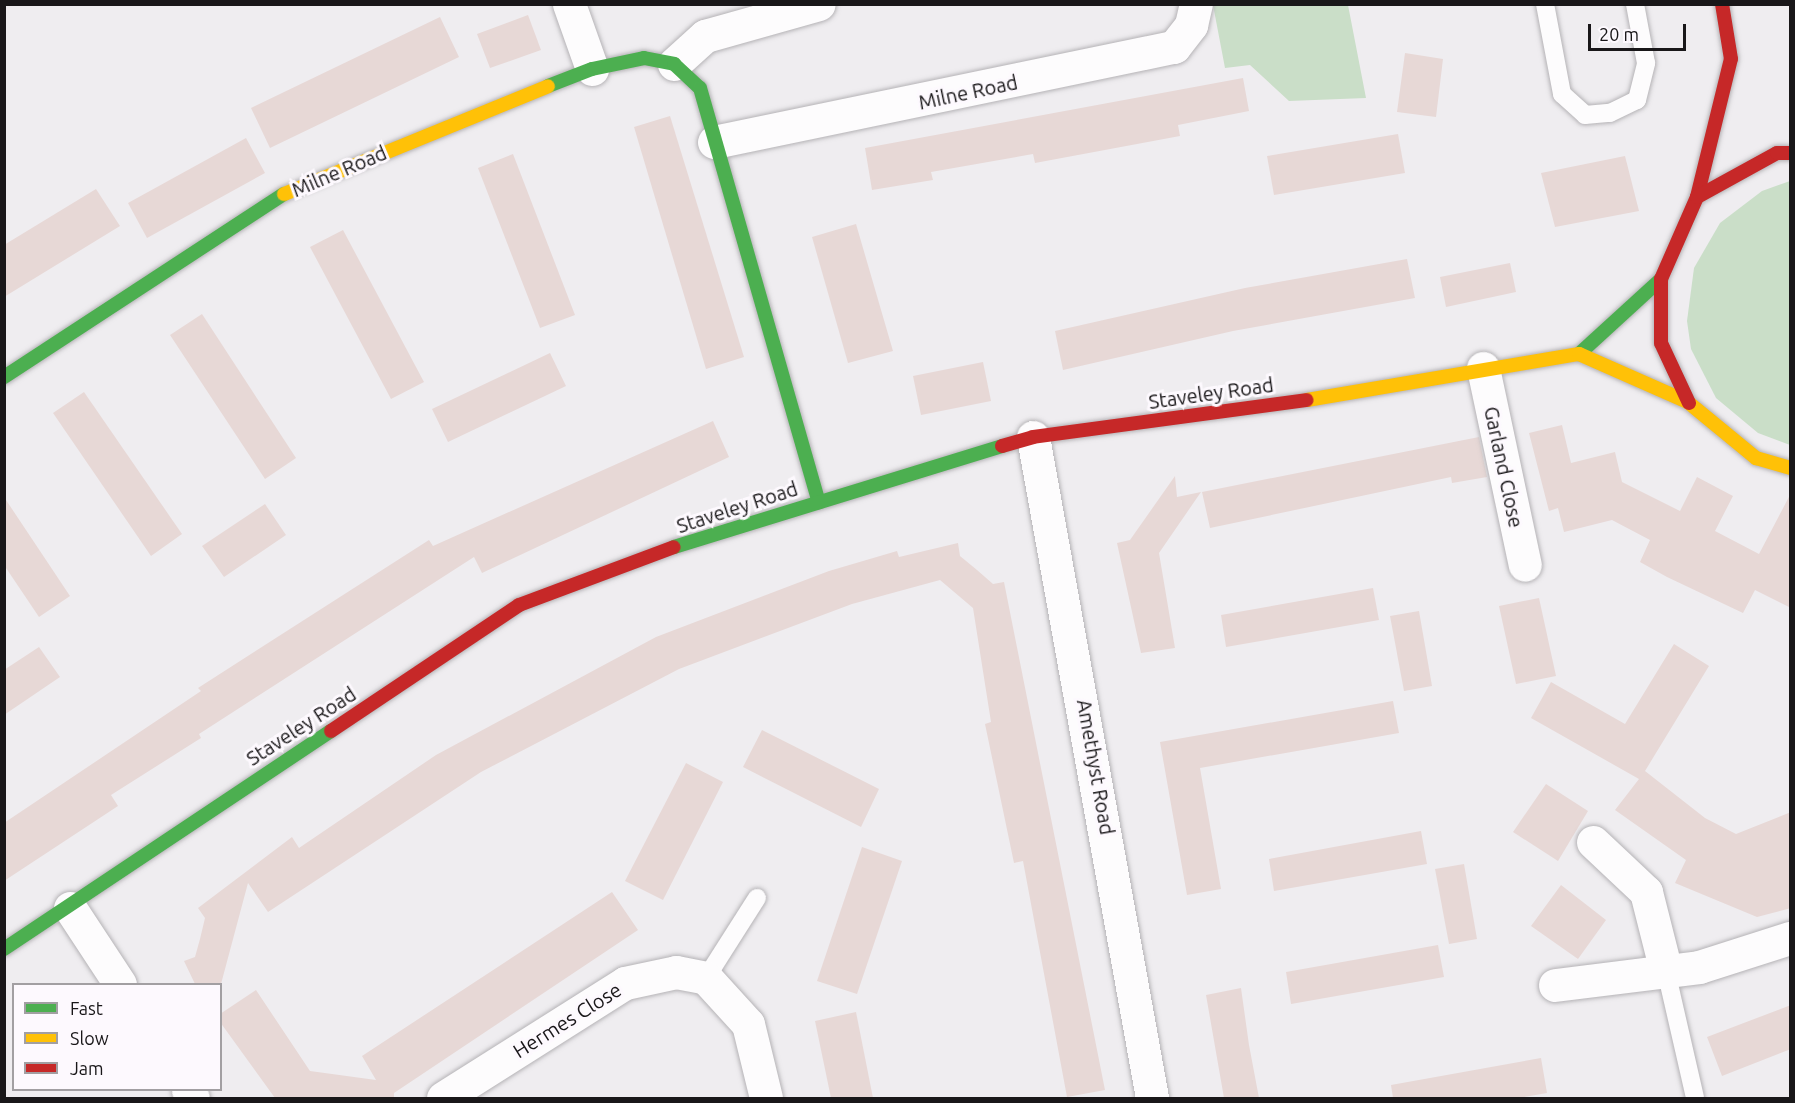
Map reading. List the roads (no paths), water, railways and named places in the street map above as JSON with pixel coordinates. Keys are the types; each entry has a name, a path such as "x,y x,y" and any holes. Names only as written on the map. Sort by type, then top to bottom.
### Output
{"street":[{"path":"569,4 592,69"},
{"path":"819,4 705,36 674,64 700,88 819,502"},
{"name":"Milne Road","path":"714,142 1174,46 1191,25 1196,4"},
{"path":"1722,4 1731,59 1697,197 1661,279 1579,354 1688,402 1756,458 1791,468"},
{"name":"Milne Road","path":"4,377 293,188 592,69 644,58 674,64"},
{"path":"1697,197 1777,153 1791,153"},
{"path":"1661,279 1662,344 1688,402"},
{"name":"Staveley Road","path":"4,949 70,908 519,605 819,502 1033,437 1331,397 1483,368 1579,354"},
{"name":"Garland Close","path":"1483,368 1525,565"},
{"name":"Amethyst Road","path":"1033,437 1152,1098"},
{"path":"1593,842 1646,892 1666,971"},
{"path":"70,908 119,983"},
{"path":"1555,986 1699,967 1791,938"},
{"name":"Hermes Close","path":"443,1098 625,983 676,972 706,978"},
{"path":"706,978 748,1024 766,1098"}],"lane":[{"path":"1545,4 1562,94 1585,115 1610,113 1637,100 1646,63 1635,4"},
{"path":"706,978 757,898"},
{"path":"1666,971 1695,1098"}]}
